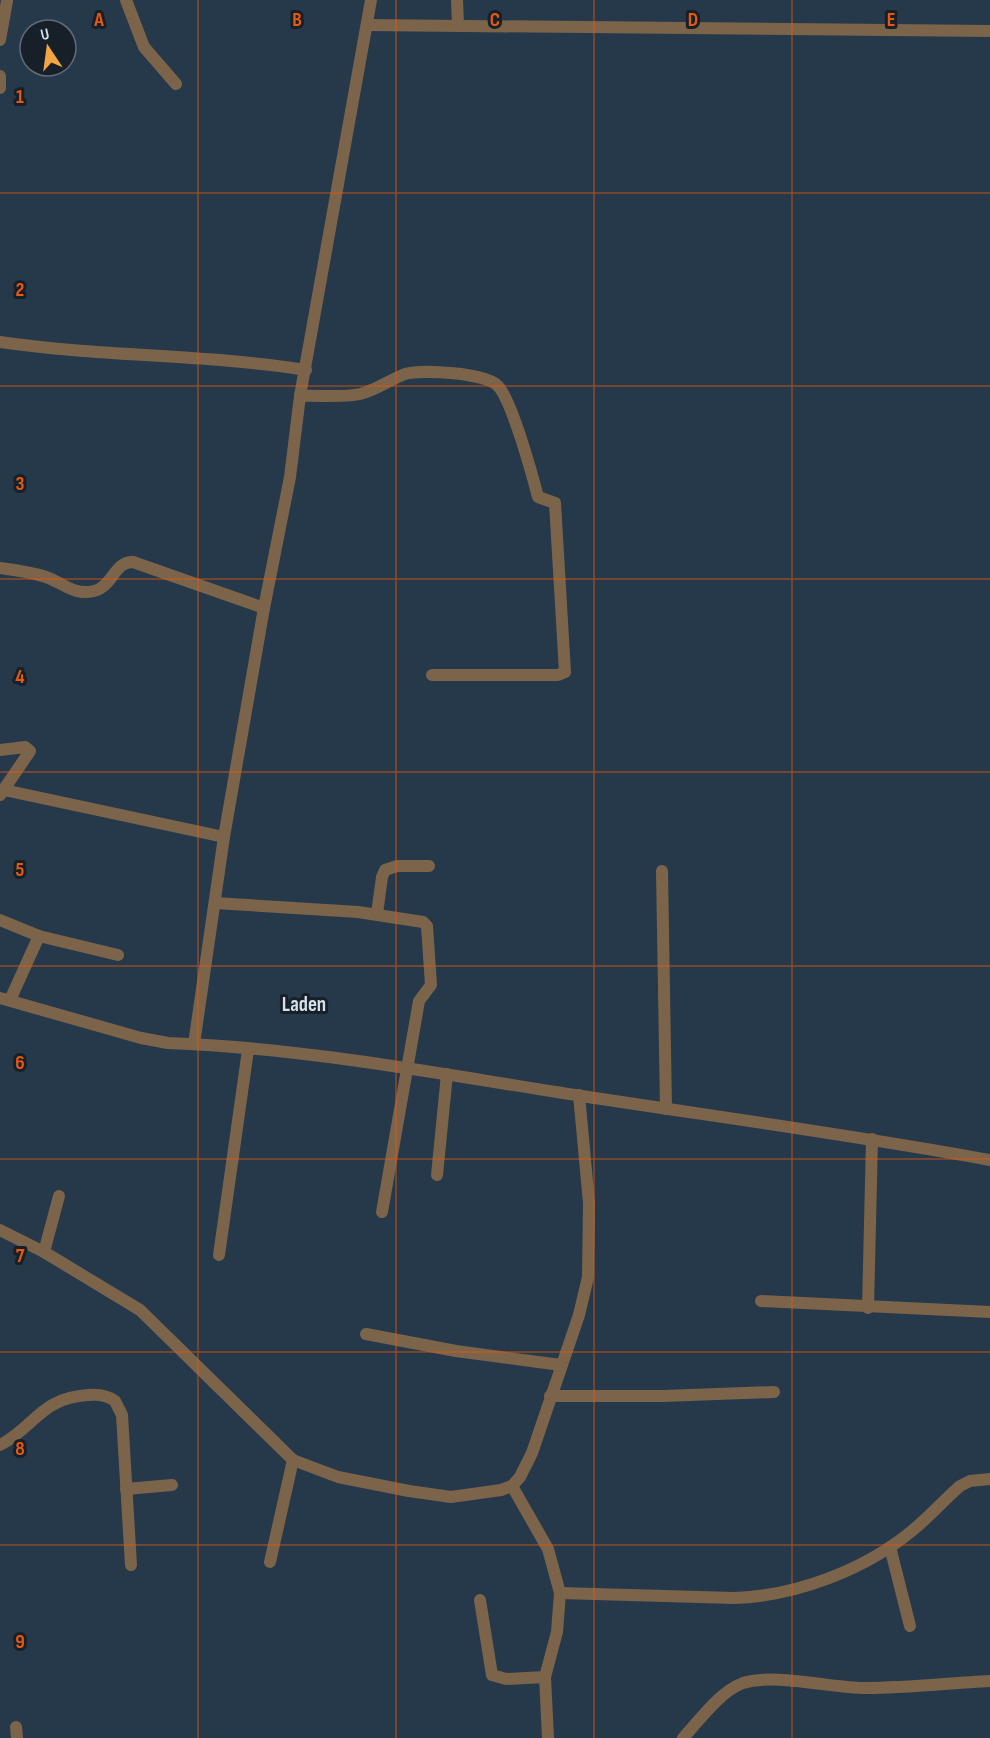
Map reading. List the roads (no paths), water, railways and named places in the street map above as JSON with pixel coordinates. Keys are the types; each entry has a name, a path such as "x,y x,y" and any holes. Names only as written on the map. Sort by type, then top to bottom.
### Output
{"street":[{"path":"0,6 7,0"},
{"path":"0,40 7,0"},
{"path":"126,0 144,46 176,84"},
{"path":"194,1044 224,837 264,608 290,477 300,396 371,0"},
{"path":"457,0 458,26"},
{"path":"367,25 990,31"},
{"path":"0,76 0,88"},
{"path":"0,342 99,352 257,362 306,370"},
{"path":"300,396 356,395 417,372 488,379 501,389 526,453 538,497 555,503 565,672 558,675 432,675"},
{"path":"0,568 46,577 70,590 86,593 103,589 123,564 133,562 264,608"},
{"path":"0,750 25,747 30,751 2,793 224,837"},
{"path":"377,914 382,876 385,870 397,866 429,866"},
{"path":"663,871 666,1109"},
{"path":"215,903 377,914 423,922 428,926 432,985 419,1001 405,1067 382,1212"},
{"path":"0,921 39,936 118,955"},
{"path":"39,936 5,999 141,1038 405,1067 872,1139 990,1160"},
{"path":"219,1255 248,1050"},
{"path":"437,1175 447,1074"},
{"path":"0,1230 44,1252 140,1310 293,1460 338,1477 451,1497 512,1486 532,1453 579,1315 588,1277 589,1203 579,1095"},
{"path":"868,1308 872,1139"},
{"path":"44,1252 59,1196"},
{"path":"761,1301 868,1308 990,1312"},
{"path":"366,1334 456,1351 561,1365"},
{"path":"550,1396 663,1396 774,1392"},
{"path":"0,1445 53,1403 81,1395 109,1397 120,1406 130,1565"},
{"path":"270,1562 293,1460"},
{"path":"560,1593 759,1597 825,1579 890,1547 940,1507 960,1486 970,1481 990,1479"},
{"path":"126,1489 172,1485"},
{"path":"512,1486 548,1549 560,1593 557,1632 545,1677 548,1738"},
{"path":"890,1547 910,1626"},
{"path":"480,1600 492,1675 506,1679 545,1677"},
{"path":"682,1738 719,1699 732,1688 745,1683 784,1681 866,1688 990,1682"}],"district":[{"name":"Laden","path":"304,1004"}]}
